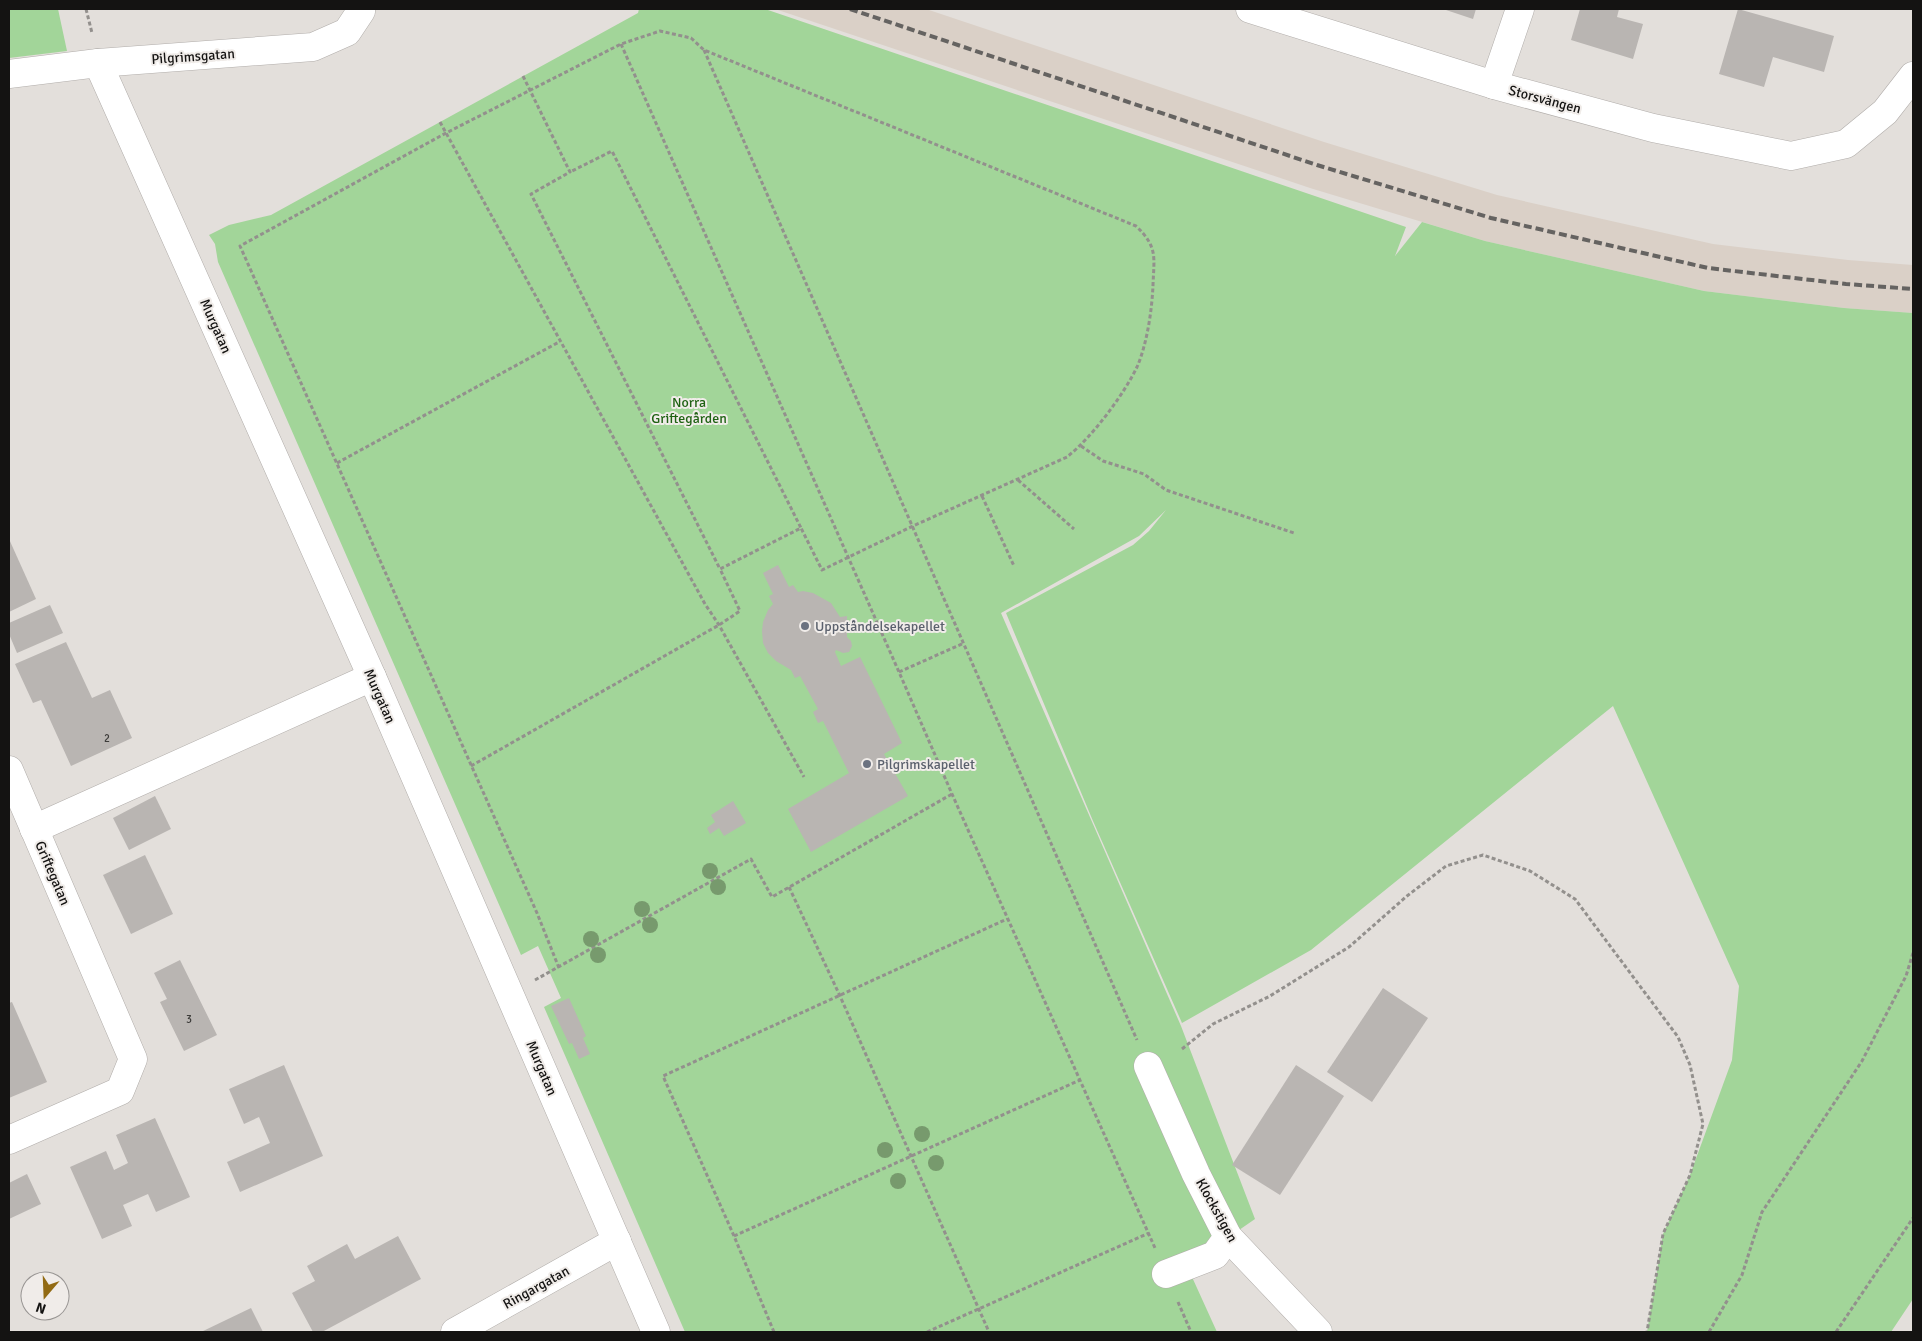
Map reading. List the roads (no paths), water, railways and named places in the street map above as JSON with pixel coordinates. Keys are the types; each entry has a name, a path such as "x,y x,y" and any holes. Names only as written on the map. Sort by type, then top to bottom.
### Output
{"street":[{"name":"Pilgrimsgatan","path":"9,74 98,63 313,47 347,32 361,11 360,9"},
{"name":"Storsvängen","path":"1250,9 1494,85 1653,128 1791,156 1846,144 1885,112 1913,76"},
{"path":"1494,85 1520,9"},
{"name":"Murgatan","path":"98,63 372,677 656,1332"},
{"name":"Griftegatan","path":"9,1140 120,1091 132,1059 34,829 372,677"},
{"path":"9,770 34,829"},
{"name":"Klockstigen","path":"1148,1066 1196,1174 1228,1237 1318,1332"},
{"path":"1166,1274 1215,1255 1228,1237"},
{"name":"Ringargatan","path":"455,1332 617,1241"}],"railway":[{"path":"850,9 1317,165 1491,218 1708,268 1846,284 1913,289"}],"place":[{"name":"Uppståndelsekapellet","path":"805,626"},
{"name":"Pilgrimskapellet","path":"867,764"}],"park label":[{"name":"Norra Griftegården","path":"689,410"}]}
